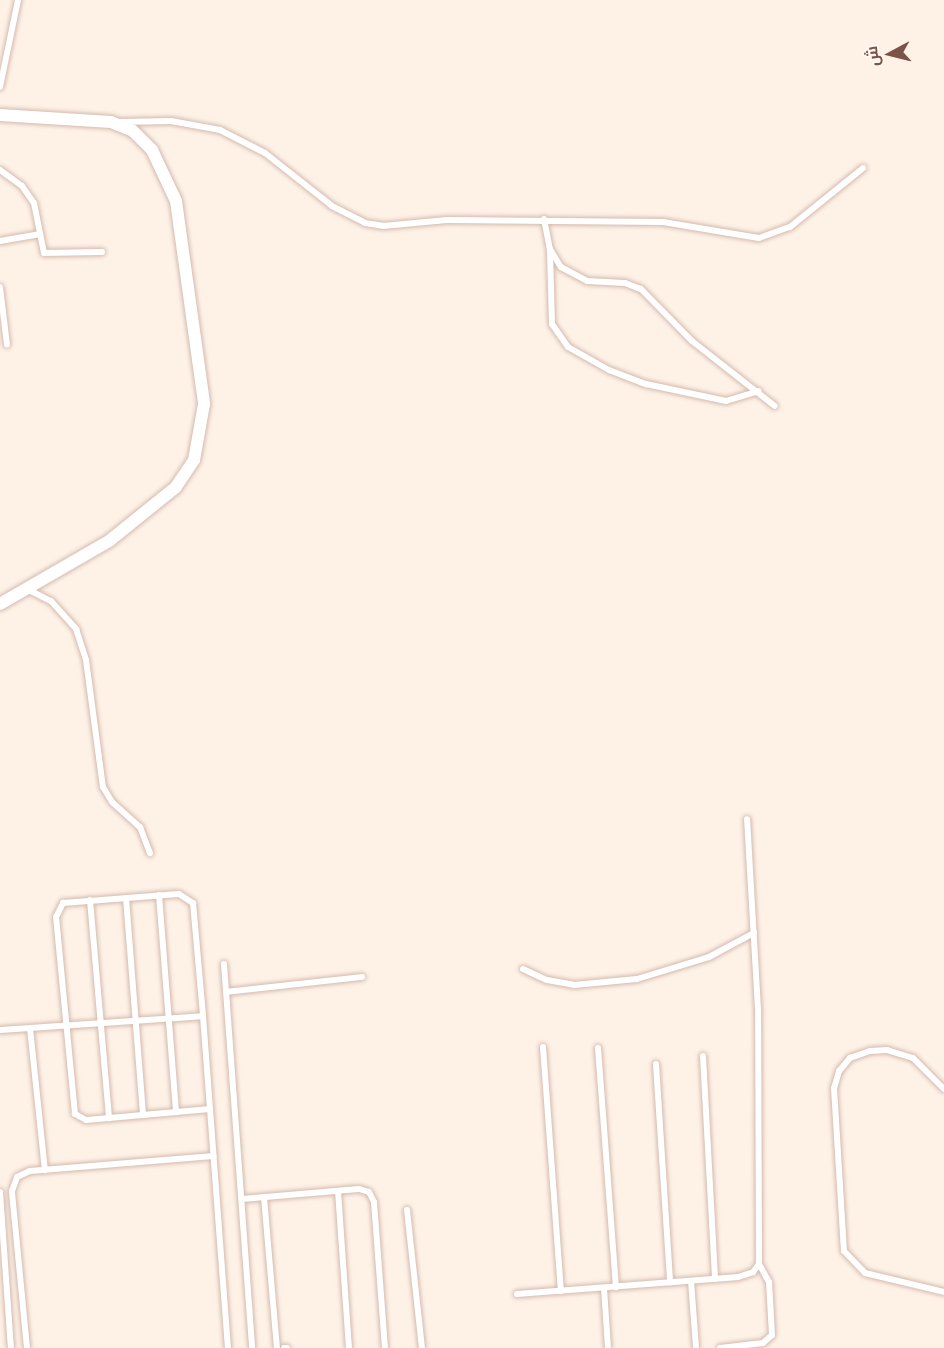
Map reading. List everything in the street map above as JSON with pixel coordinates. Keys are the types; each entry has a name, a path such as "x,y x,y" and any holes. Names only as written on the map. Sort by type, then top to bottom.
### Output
{"street":[{"path":"0,115 111,122 133,130 152,150 177,201 202,388 201,436 189,470 168,495 109,542 0,604"}],"lane":[{"path":"0,87 18,0"},
{"path":"111,122 171,121 220,130 265,153 324,201 374,225 544,219 679,223 759,238 790,227 863,168"},
{"path":"0,170 31,197 41,248 47,254 102,252"},
{"path":"544,219 550,249 552,324 568,347 609,370 666,388 726,401 758,391"},
{"path":"0,241 40,234"},
{"path":"550,249 561,267 578,278 624,283 641,290 692,340 774,406"},
{"path":"0,287 7,345"},
{"path":"28,590 56,605 76,629 86,660 104,787 112,802 140,827 150,853"},
{"path":"720,1348 764,1343 772,1335 769,1281 759,1264 754,933 747,819"},
{"path":"210,1109 86,1120 75,1114 57,912 63,903 182,894 193,903 203,1016 228,1348"},
{"path":"159,895 176,1112"},
{"path":"126,898 143,1115"},
{"path":"90,900 109,1118"},
{"path":"523,969 560,983 621,982 686,966 754,933"},
{"path":"224,964 252,1348"},
{"path":"226,992 362,978"},
{"path":"0,1030 203,1016"},
{"path":"30,1028 45,1170"},
{"path":"543,1047 561,1291"},
{"path":"598,1048 616,1287"},
{"path":"944,1089 913,1058 887,1050 870,1051 850,1058 839,1071 834,1088 844,1251 865,1273 944,1292"},
{"path":"703,1056 715,1279"},
{"path":"656,1064 670,1282"},
{"path":"27,1348 13,1186 25,1172 213,1156"},
{"path":"242,1199 364,1190 373,1197 385,1348"},
{"path":"338,1191 350,1348"},
{"path":"0,1192 12,1348"},
{"path":"264,1197 277,1348"},
{"path":"407,1210 422,1348"},
{"path":"517,1294 748,1275 759,1264"},
{"path":"691,1281 696,1348"},
{"path":"604,1288 608,1348"}]}
